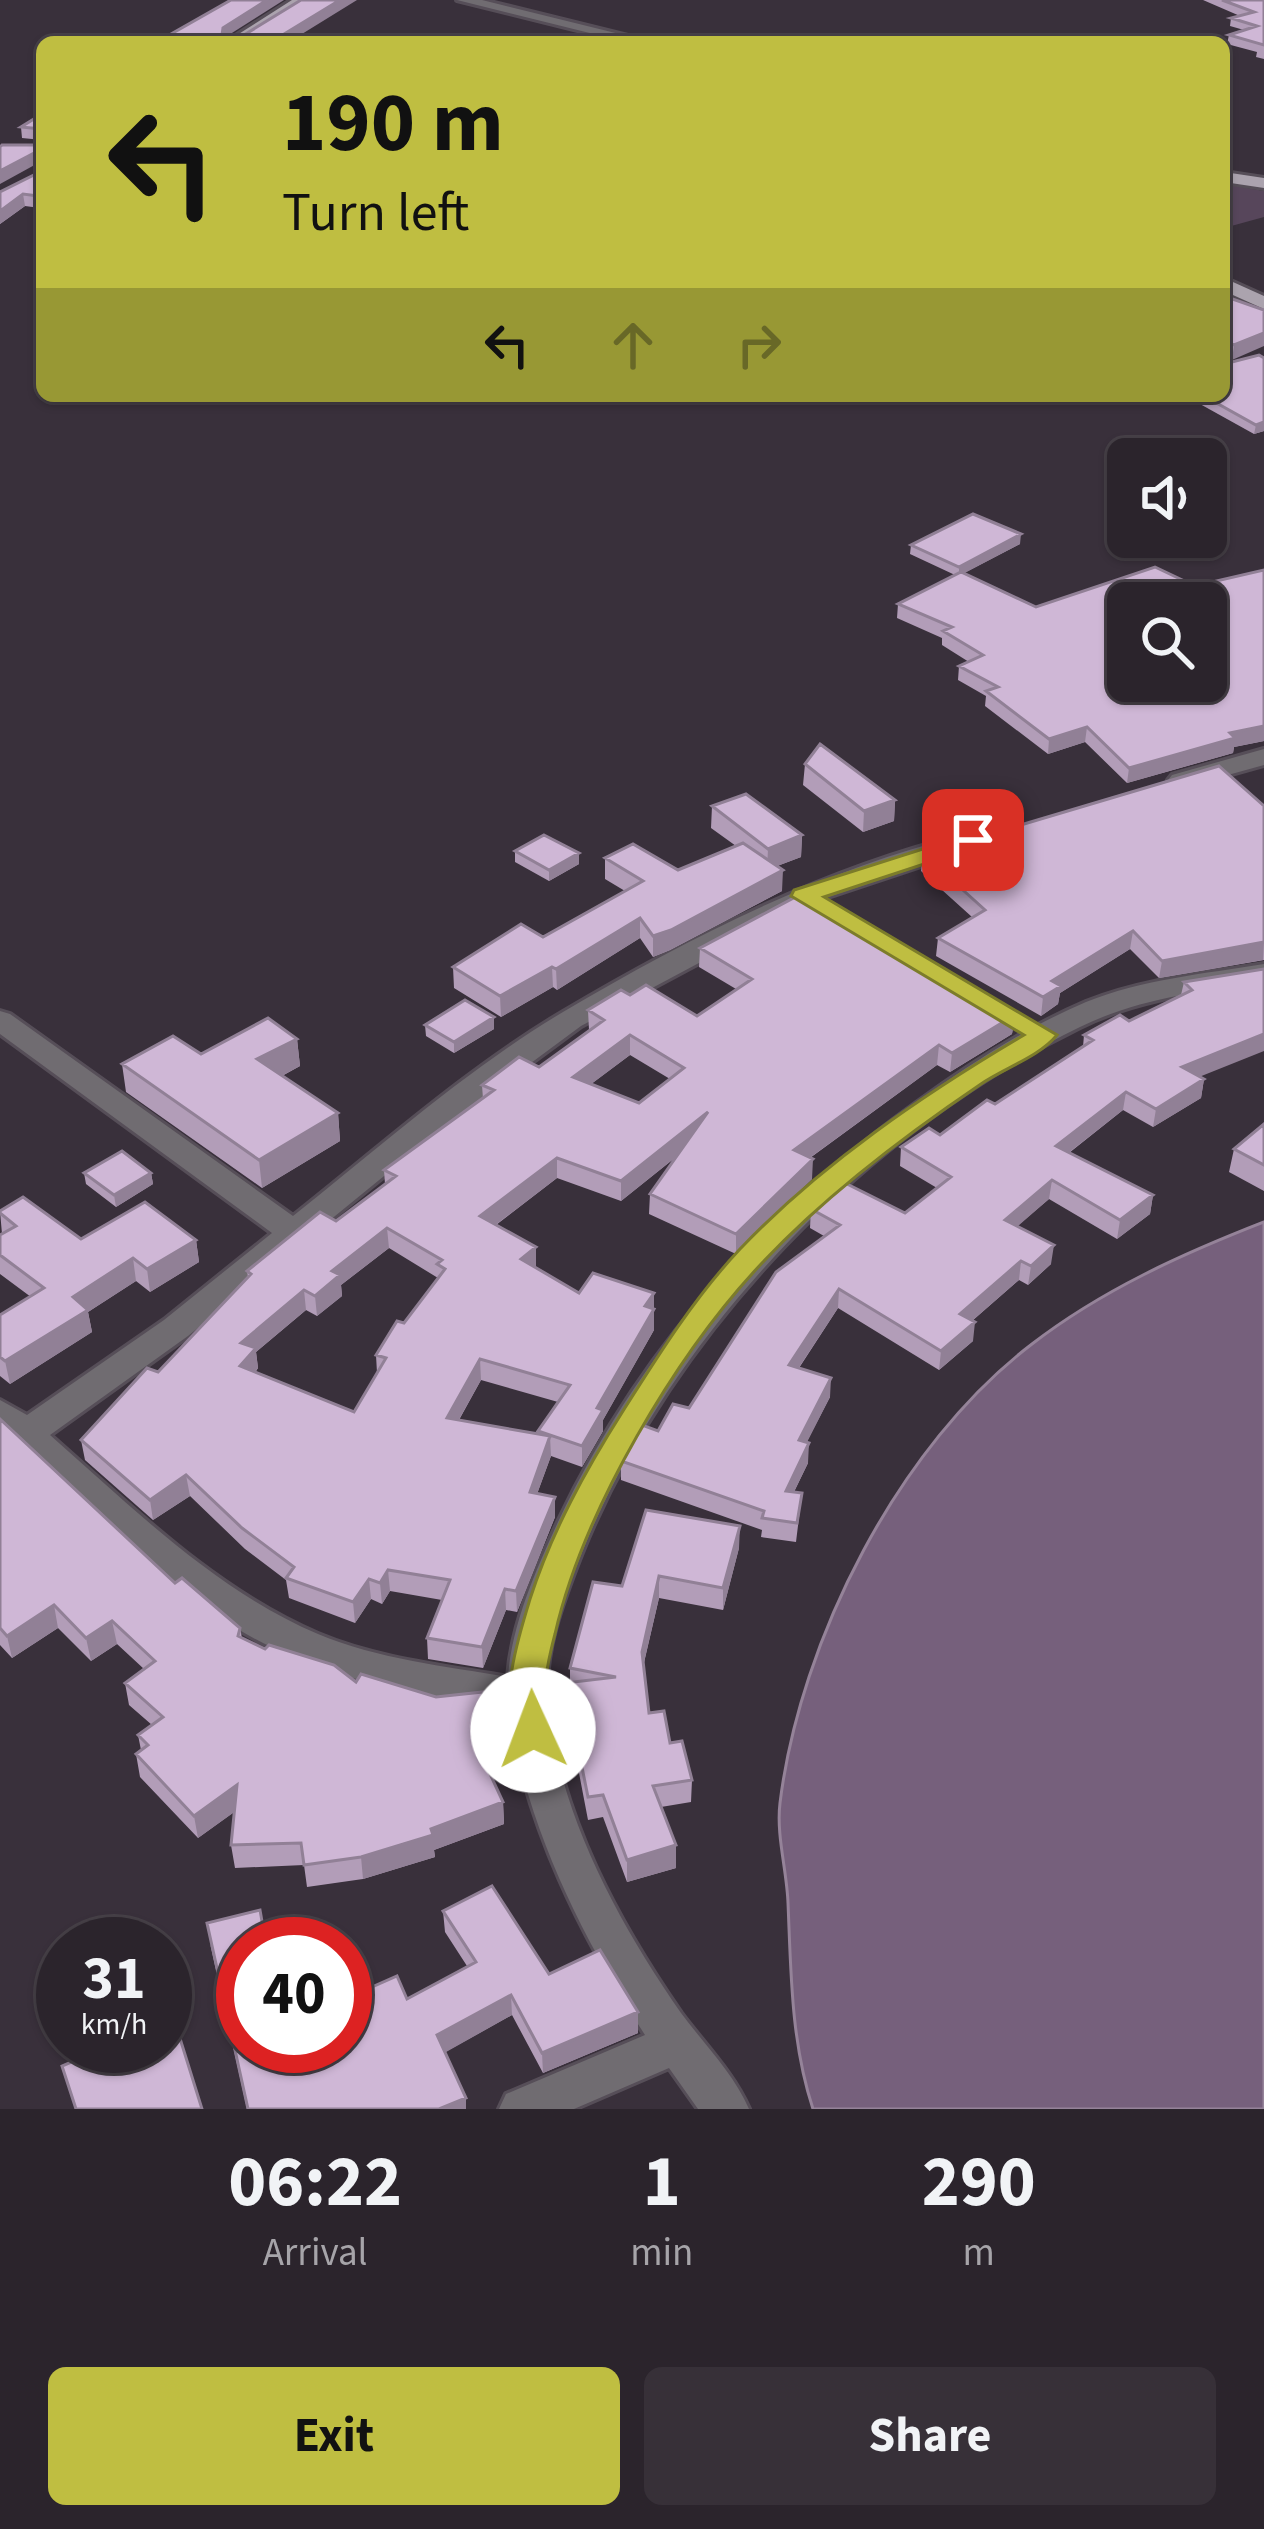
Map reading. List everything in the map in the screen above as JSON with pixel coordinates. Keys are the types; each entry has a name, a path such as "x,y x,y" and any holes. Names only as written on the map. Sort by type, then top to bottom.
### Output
{"main road":[{"path":"242,36 302,0"},
{"path":"1230,178 1264,183"},
{"path":"1230,287 1264,303"}],"street":[{"path":"464,0 618,36"},
{"path":"1152,788 1264,757"},
{"path":"526,1696 383,1671 303,1644 204,1589 13,1423 176,1328 291,1231 571,1020 803,896 995,833"},
{"path":"803,896 842,917"},
{"path":"726,2109 677,2043 566,1856 548,1805 526,1696 543,1614 590,1491 689,1331 749,1257 810,1198 972,1077 1043,1035 1123,998 1264,973"},
{"path":"1008,1013 1043,1035"},
{"path":"0,1020 291,1231"},
{"path":"522,2109 677,2043"}],"shaded area":[{"path":"1230,185 1264,191 1264,217 1230,226"},
{"path":"1264,1222 1264,2109 813,2109 793,2007 780,1803 809,1677 864,1550 939,1435 1032,1344 1144,1275"}],"building":[{"path":"231,0 267,0 223,28 222,35 244,35 301,0 340,0 281,36 168,36"},
{"path":"1222,0 1264,0 1264,45 1229,35 1257,26 1231,18 1254,12"},
{"path":"36,145 36,152 0,171 0,147"},
{"path":"36,174 36,196 23,194 0,211 0,192"},
{"path":"1230,298 1264,310 1264,333 1230,343"},
{"path":"1259,355 1264,358 1264,422 1256,425 1215,402 1230,402 1230,362"},
{"path":"973,514 1021,534 959,567 911,545"},
{"path":"1155,567 1187,582 1110,582"},
{"path":"1264,570 1264,726 1129,768 1087,727 1049,739 986,691 998,687 959,666 983,655 943,631 952,627 898,604 961,572 1036,607 1107,583 1107,702 1227,702 1227,582 1212,582"},
{"path":"820,744 895,800 864,811 805,764"},
{"path":"1219,766 1264,806 1264,942 1162,961 1133,931 1052,981 1061,986 1043,997 938,938 985,910 923,854"},
{"path":"746,794 802,835 768,849 712,806"},
{"path":"544,835 579,853 549,870 515,851"},
{"path":"743,843 783,870 671,930 653,936 640,918 556,969 500,996 453,967 521,924 543,937 643,881 605,858 633,844 678,870"},
{"path":"803,893 1015,1015 952,1053 939,1045 794,1150 813,1159 736,1234 650,1194 708,1112 621,1181 557,1158 480,1216 536,1247 521,1259 579,1293 593,1273 654,1293 645,1306 654,1309 597,1408 603,1410 582,1446 538,1431 570,1385 480,1359 447,1418 550,1436 530,1492 555,1497 516,1591 505,1589 482,1647 427,1638 450,1580 388,1570 380,1583 369,1579 353,1602 286,1578 294,1567 242,1528 186,1475 150,1500 81,1440 147,1368 158,1372 251,1274 247,1271 320,1212 336,1221 396,1176 384,1170 494,1090 482,1085 519,1057 539,1067 604,1020 588,1010 621,990 630,995 646,985 697,1016 752,979 700,948","holes":["630,1035 684,1068 639,1103 573,1077","387,1228 442,1260 437,1264 445,1269 404,1323 397,1321 376,1355 386,1358 354,1412 240,1366 256,1348 241,1343 304,1290 315,1296 340,1275 332,1271"]},
{"path":"1264,969 1264,1034 1182,1067 1204,1079 1156,1109 1126,1092 1056,1146 1153,1195 1120,1220 1052,1180 1005,1220 1054,1245 1031,1266 1021,1261 960,1314 975,1322 941,1351 839,1289 789,1365 831,1378 799,1440 809,1443 786,1491 802,1493 797,1523 762,1518 764,1511 621,1461 642,1425 658,1431 673,1404 689,1408 776,1272 840,1225 811,1209 841,1181 905,1213 951,1177 901,1147 929,1128 940,1135 987,1100 995,1104 1093,1040 1084,1035 1120,1015 1129,1021 1192,990 1184,982"},
{"path":"465,1000 494,1017 454,1042 425,1025"},
{"path":"268,1018 297,1039 257,1059 338,1113 259,1160 122,1064 173,1036 201,1054"},
{"path":"1264,1124 1264,1165 1234,1149"},
{"path":"122,1151 151,1173 114,1195 84,1173"},
{"path":"23,1197 81,1239 145,1202 196,1240 147,1269 133,1258 73,1297 88,1310 5,1361 0,1357 0,1315 44,1288 0,1255 0,1235 16,1226 0,1211"},
{"path":"0,1419 175,1583 182,1578 240,1628 238,1636 265,1649 269,1645 334,1665 356,1682 361,1674 436,1697 483,1692 487,1736 473,1737 503,1802 431,1829 433,1835 361,1857 304,1865 301,1843 231,1845 237,1785 194,1816 136,1754 148,1745 138,1735 163,1717 125,1683 155,1661 112,1621 86,1638 54,1605 7,1636 0,1628"},
{"path":"646,1510 740,1526 723,1588 659,1576 642,1652 649,1713 664,1711 670,1743 682,1741 692,1780 653,1786 676,1845 627,1860 603,1795 588,1797 565,1683 616,1677 570,1668 593,1582 622,1586"},
{"path":"492,1886 549,1974 600,1950 638,2012 542,2053 511,1995 437,2035 466,2098 439,2109 248,2109 240,2073 372,2073 372,1987 397,1976 407,1999 476,1962 443,1911"},
{"path":"260,1910 261,1917 231,1917"},
{"path":"216,1921 216,1964 207,1923"},
{"path":"64,2073 191,2073 202,2109 76,2109"}],"route":[{"path":"533,1730 526,1696 537,1634 555,1575 590,1491 689,1331 749,1257 810,1198 972,1077 1043,1035 803,896 973,840"}]}
